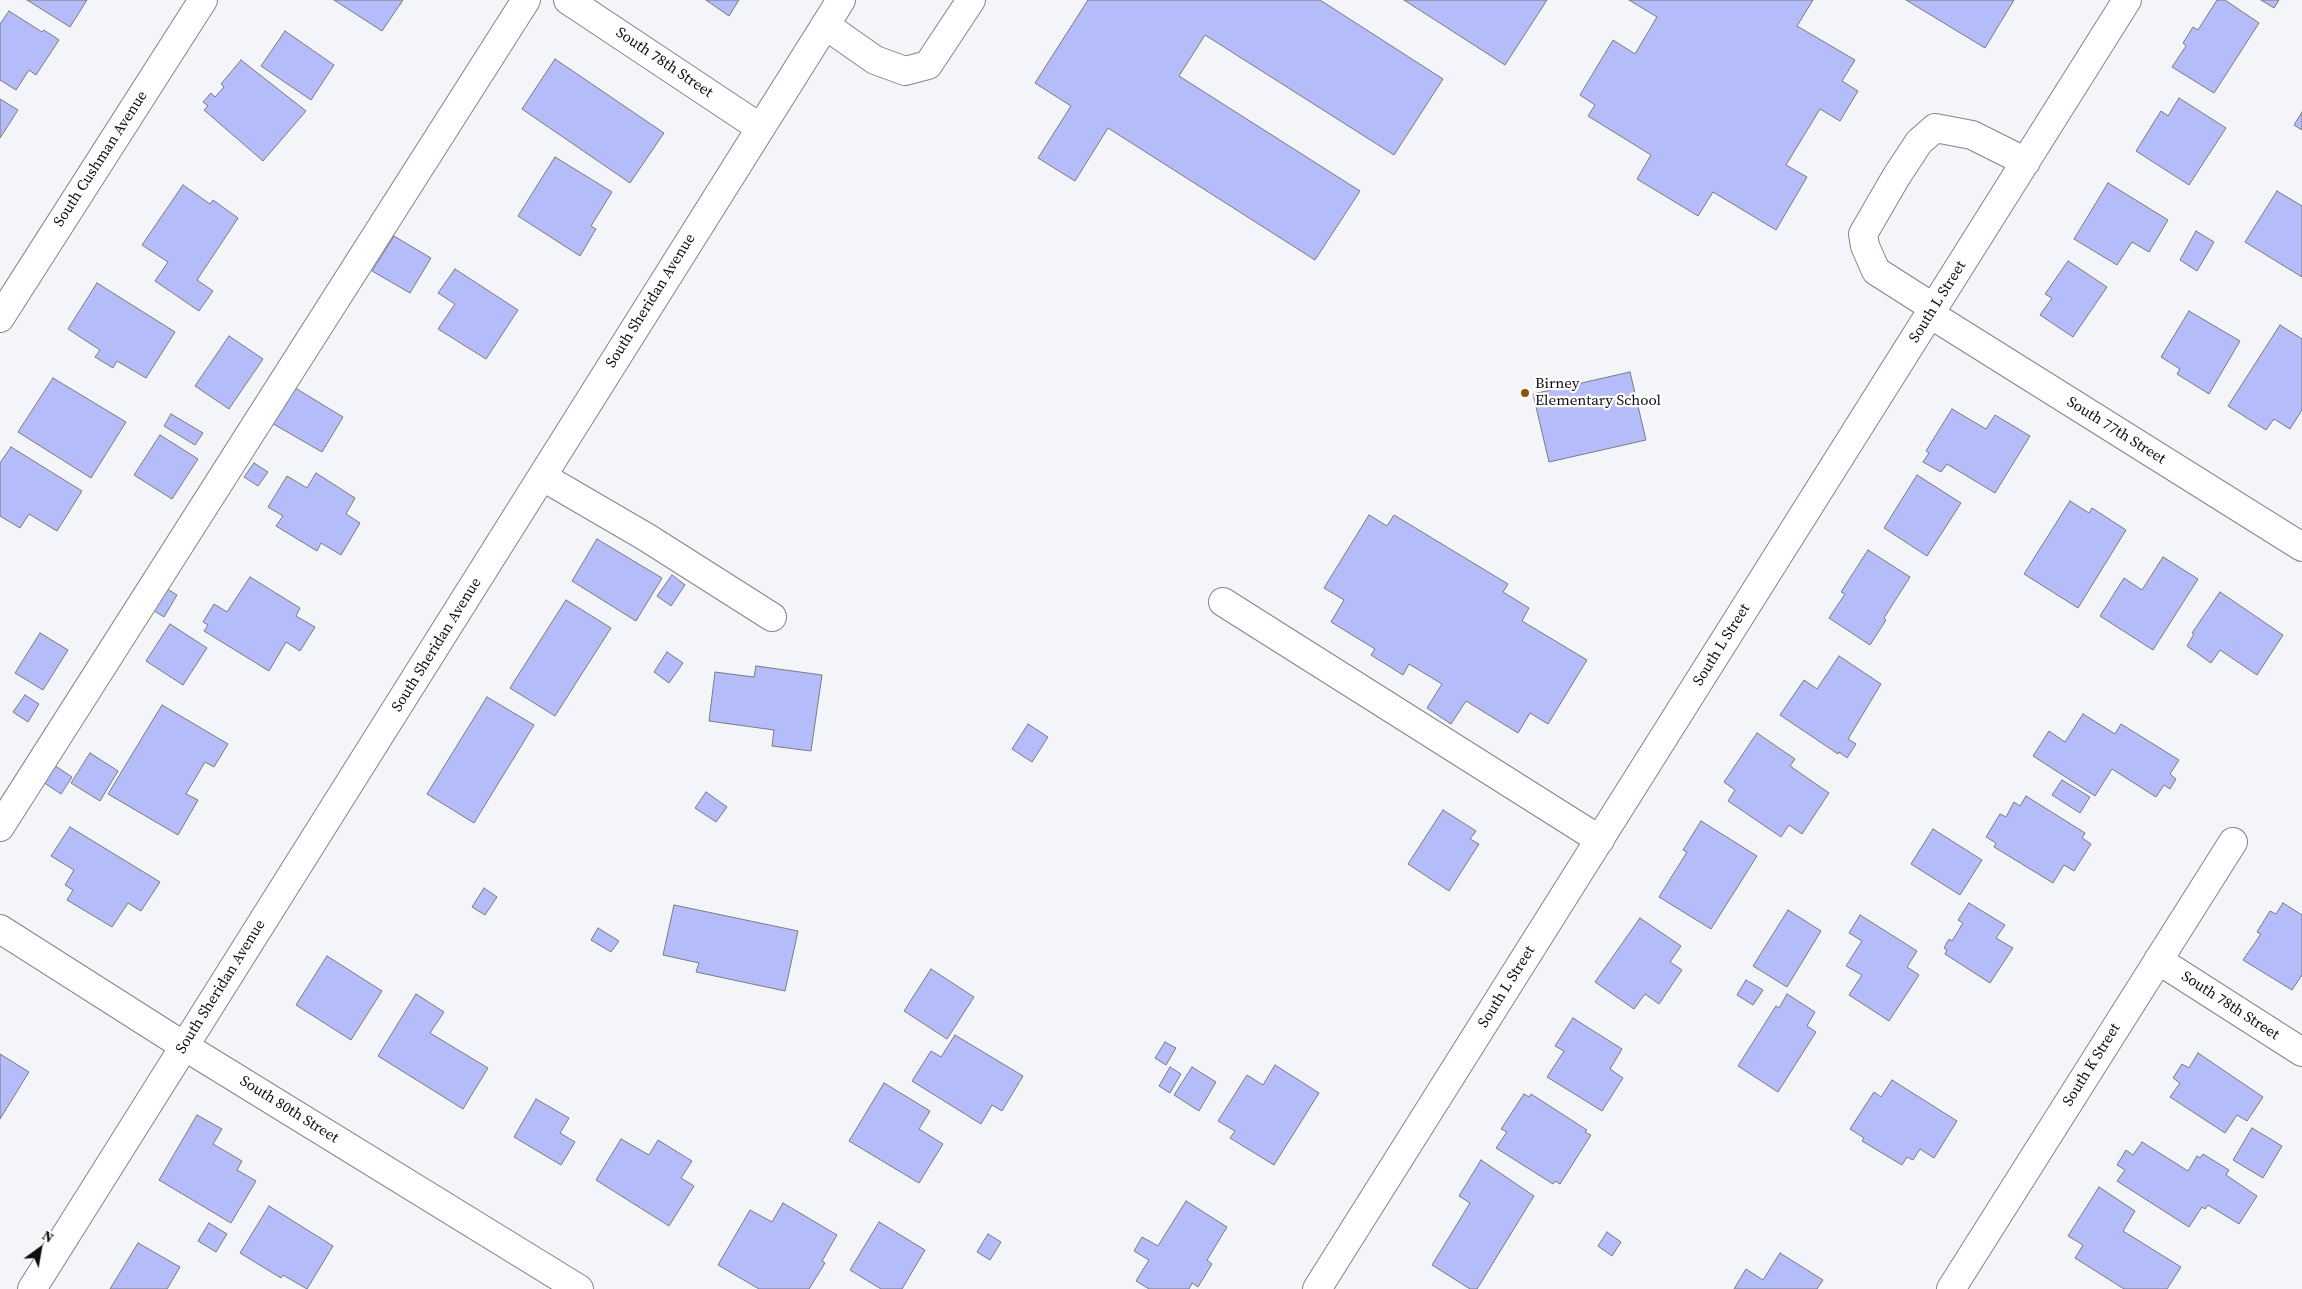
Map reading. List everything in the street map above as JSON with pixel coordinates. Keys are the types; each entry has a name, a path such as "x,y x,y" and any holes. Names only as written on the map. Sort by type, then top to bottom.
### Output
{"street":[{"name":"South Cushman Avenue","path":"0,318 203,0"},
{"path":"0,827 526,0"},
{"name":"South 78th Street","path":"568,0 759,127"},
{"name":"South Sheridan Avenue","path":"32,1289 543,477 759,127 841,0"},
{"path":"825,25 874,60 905,71 928,65 970,0"},
{"name":"South L Street","path":"1317,1289 2128,0"},
{"name":"South 77th Street","path":"2026,162 1972,135 1935,128 1918,142 1863,234 1865,246 1876,271 1932,311 2302,547"},
{"path":"543,477 646,537 772,617"},
{"path":"1223,602 1600,840"},
{"name":"South K Street","path":"1951,1289 2233,842"},
{"name":"South 80th Street","path":"0,929 184,1046 578,1289"},
{"name":"South 78th Street","path":"2158,960 2302,1052"}],"building":[{"path":"27,0 87,0 70,27"},
{"path":"334,0 403,0 382,31"},
{"path":"706,0 739,0 729,16"},
{"path":"1088,0 1320,0 1443,79 1394,155 1205,35 1179,76 1360,191 1315,260 1108,128 1075,181 1038,158 1071,106 1035,83"},
{"path":"1404,0 1547,0 1505,65"},
{"path":"1629,0 1813,0 1797,26 1855,60 1842,81 1858,91 1840,121 1820,109 1786,165 1807,177 1776,230 1713,192 1698,216 1637,179 1651,155 1588,116 1595,105 1580,95 1613,40 1635,54 1657,17"},
{"path":"1906,0 2014,0 1985,48"},
{"path":"2217,0 2225,0 2259,23 2214,93 2172,67 2186,46 2183,43 2193,27 2198,30"},
{"path":"2261,0 2279,0 2274,8"},
{"path":"9,11 42,32 44,30 59,40 36,75 29,70 16,90 0,80 0,24"},
{"path":"285,31 334,65 311,100 261,66"},
{"path":"555,59 664,133 630,183 522,109"},
{"path":"241,60 306,111 263,161 204,110 208,106 203,102 211,93 215,97 224,87 221,84"},
{"path":"2179,98 2226,128 2189,185 2136,151 2161,111 2168,116"},
{"path":"0,99 18,110 0,138"},
{"path":"2302,112 2302,130 2294,125"},
{"path":"555,157 612,192 591,226 596,229 580,256 518,216"},
{"path":"2108,183 2168,220 2149,252 2132,242 2117,265 2074,239"},
{"path":"183,185 210,204 213,200 238,218 197,280 213,291 199,311 155,281 168,262 142,245"},
{"path":"2277,191 2302,206 2302,277 2245,242"},
{"path":"2196,231 2214,242 2197,271 2180,260"},
{"path":"394,236 431,258 410,293 372,271"},
{"path":"2068,261 2107,287 2073,337 2040,315 2052,298 2045,294"},
{"path":"455,269 518,310 486,359 438,329 455,304 438,293"},
{"path":"97,283 175,332 146,378 117,361 113,368 95,357 100,350 68,329"},
{"path":"2189,311 2240,341 2209,394 2177,374 2180,369 2161,357"},
{"path":"2280,325 2302,339 2302,410 2290,429 2274,419 2266,430 2228,406"},
{"path":"229,336 263,359 229,409 195,386"},
{"path":"1630,372 1646,440 1549,462 1533,394"},
{"path":"53,378 126,422 91,478 18,432"},
{"path":"292,386 343,417 322,452 270,422"},
{"path":"1952,409 1986,429 1995,415 2030,436 1995,493 1947,464 1941,472 1923,462 1929,453 1926,451"},
{"path":"171,414 203,433 195,445 164,426"},
{"path":"160,435 198,459 172,499 134,475"},
{"path":"11,447 82,491 57,531 29,514 20,528 0,516 0,463"},
{"path":"254,463 268,472 258,486 244,477"},
{"path":"316,473 355,498 346,514 360,523 341,555 321,543 317,551 276,526 283,516 268,507 287,476 307,488"},
{"path":"1917,475 1961,503 1927,556 1884,528"},
{"path":"2070,501 2089,513 2092,508 2126,530 2078,608 2024,574"},
{"path":"1369,515 1387,526 1394,515 1508,584 1503,592 1529,608 1522,621 1587,660 1548,724 1530,713 1518,733 1466,701 1451,724 1427,708 1442,684 1409,664 1403,675 1371,655 1375,649 1331,622 1344,600 1324,588"},
{"path":"597,539 662,578 636,621 572,581"},
{"path":"1868,550 1910,577 1884,618 1886,620 1870,645 1829,618 1845,594 1841,592"},
{"path":"2163,557 2198,579 2153,650 2100,616 2124,578 2142,590"},
{"path":"672,575 685,585 671,606 657,596"},
{"path":"250,577 300,608 296,616 315,627 300,651 286,642 269,671 204,631 208,625 203,622 214,604 227,612"},
{"path":"161,585 177,595 164,617 148,607"},
{"path":"2220,592 2283,635 2257,675 2220,650 2211,663 2187,646 2194,634 2192,633"},
{"path":"566,600 611,628 555,716 510,688"},
{"path":"170,624 207,648 183,685 146,661"},
{"path":"40,633 68,650 43,690 15,673"},
{"path":"667,652 683,663 669,683 654,672"},
{"path":"1839,656 1881,684 1848,739 1856,744 1847,758 1780,715 1804,680 1817,689"},
{"path":"756,666 822,675 811,751 772,746 774,730 709,721 715,672 754,677"},
{"path":"25,695 39,704 28,722 13,712"},
{"path":"487,697 534,725 474,823 427,794"},
{"path":"162,705 228,744 214,767 205,762 186,794 198,800 178,835 108,794"},
{"path":"2083,714 2115,734 2121,724 2179,760 2170,774 2176,779 2170,789 2164,785 2156,797 2112,769 2095,796 2033,756 2049,731 2065,742"},
{"path":"1028,724 1048,737 1032,762 1012,749"},
{"path":"1757,733 1795,759 1790,766 1829,793 1802,834 1789,825 1781,837 1728,801 1735,790 1724,782"},
{"path":"90,753 118,771 100,801 71,783"},
{"path":"51,763 72,777 61,794 40,780"},
{"path":"2062,780 2090,797 2080,813 2052,795"},
{"path":"706,792 727,807 716,822 695,808"},
{"path":"2026,796 2085,833 2082,838 2091,844 2074,871 2064,865 2053,883 1994,847 1996,843 1986,837 2000,814 2006,817 2014,802 2020,806"},
{"path":"1443,810 1476,831 1470,839 1479,844 1449,891 1408,864"},
{"path":"1701,821 1757,856 1711,929 1659,897 1687,852 1683,850"},
{"path":"70,827 160,882 141,911 128,903 112,927 67,900 73,890 65,885 74,870 51,856"},
{"path":"1933,829 1982,860 1960,895 1911,864"},
{"path":"484,888 497,897 485,915 472,907"},
{"path":"1969,903 2005,925 1996,938 2013,948 1990,983 1945,954 1947,950 1944,948 1949,939 1952,941 1963,923 1958,920"},
{"path":"2283,903 2302,915 2302,975 2292,990 2243,960 2261,934 2257,932 2270,911 2276,914"},
{"path":"674,905 798,931 785,991 696,972 699,963 663,955"},
{"path":"1788,910 1821,931 1787,987 1753,966"},
{"path":"1860,915 1917,951 1907,967 1919,975 1889,1021 1849,995 1862,975 1846,966 1862,941 1849,933"},
{"path":"1640,918 1681,946 1670,962 1682,970 1659,1004 1645,994 1634,1009 1595,982"},
{"path":"598,928 619,941 611,952 591,940"},
{"path":"327,956 382,991 351,1040 296,1005"},
{"path":"931,969 974,997 947,1039 904,1011"},
{"path":"1746,980 1763,990 1753,1005 1737,995"},
{"path":"416,994 444,1012 430,1033 488,1068 463,1109 378,1056"},
{"path":"1787,994 1815,1012 1807,1026 1816,1032 1778,1092 1738,1066 1776,1006 1779,1008"},
{"path":"1573,1018 1622,1049 1610,1069 1623,1078 1602,1111 1547,1077 1564,1051 1555,1046"},
{"path":"955,1035 1023,1076 1002,1111 992,1105 981,1124 912,1081 931,1051 941,1057"},
{"path":"1165,1042 1176,1048 1166,1065 1155,1058"},
{"path":"2198,1053 2263,1097 2247,1121 2237,1115 2225,1133 2170,1097 2180,1083 2173,1078 2182,1064 2189,1068"},
{"path":"0,1054 29,1072 0,1119"},
{"path":"1275,1065 1319,1093 1274,1165 1230,1138 1235,1131 1218,1121 1247,1075 1263,1085"},
{"path":"1170,1067 1181,1074 1170,1093 1159,1086"},
{"path":"1192,1067 1216,1082 1199,1111 1174,1095"},
{"path":"1892,1080 1957,1121 1934,1158 1920,1149 1913,1160 1907,1157 1902,1165 1862,1141 1864,1138 1850,1129 1874,1092 1881,1097"},
{"path":"884,1083 930,1111 919,1129 943,1144 919,1183 849,1141"},
{"path":"1524,1094 1529,1097 1531,1094 1587,1130 1585,1132 1591,1135 1560,1184 1555,1181 1553,1184 1496,1148 1507,1132 1501,1129"},
{"path":"536,1099 569,1118 560,1133 575,1142 561,1165 514,1137"},
{"path":"197,1115 222,1129 213,1144 242,1161 237,1170 256,1181 231,1223 159,1180"},
{"path":"2252,1128 2282,1146 2263,1178 2233,1160"},
{"path":"621,1139 649,1155 658,1140 692,1161 681,1178 694,1186 669,1226 596,1180"},
{"path":"2142,1142 2188,1171 2197,1156 2200,1158 2203,1154 2229,1170 2226,1175 2257,1196 2239,1224 2208,1205 2205,1209 2202,1207 2189,1227 2117,1181 2125,1170 2117,1165 2126,1150 2133,1155"},
{"path":"1481,1160 1534,1196 1477,1289 1470,1289 1432,1265 1470,1203 1459,1196"},
{"path":"2099,1187 2135,1211 2123,1231 2181,1267 2167,1289 2124,1289 2075,1258 2083,1245 2068,1236"},
{"path":"1186,1201 1227,1227 1207,1260 1212,1264 1198,1287 1192,1283 1189,1289 1149,1289 1136,1281 1149,1260 1134,1251 1142,1237 1158,1246"},
{"path":"783,1203 837,1235 822,1261 825,1263 809,1289 759,1289 718,1265 750,1210 772,1222"},
{"path":"269,1206 333,1246 307,1289 283,1275 281,1278 240,1253"},
{"path":"879,1222 925,1250 902,1289 881,1289 850,1270"},
{"path":"209,1223 227,1234 216,1252 198,1241"},
{"path":"1607,1232 1621,1242 1612,1256 1598,1246"},
{"path":"988,1234 1001,1242 990,1260 977,1252"},
{"path":"138,1243 180,1267 167,1289 110,1289"},
{"path":"1780,1253 1823,1280 1817,1289 1734,1289 1746,1269 1763,1280"}],"place":[{"name":"Birney Elementary School","path":"1525,393"}]}
